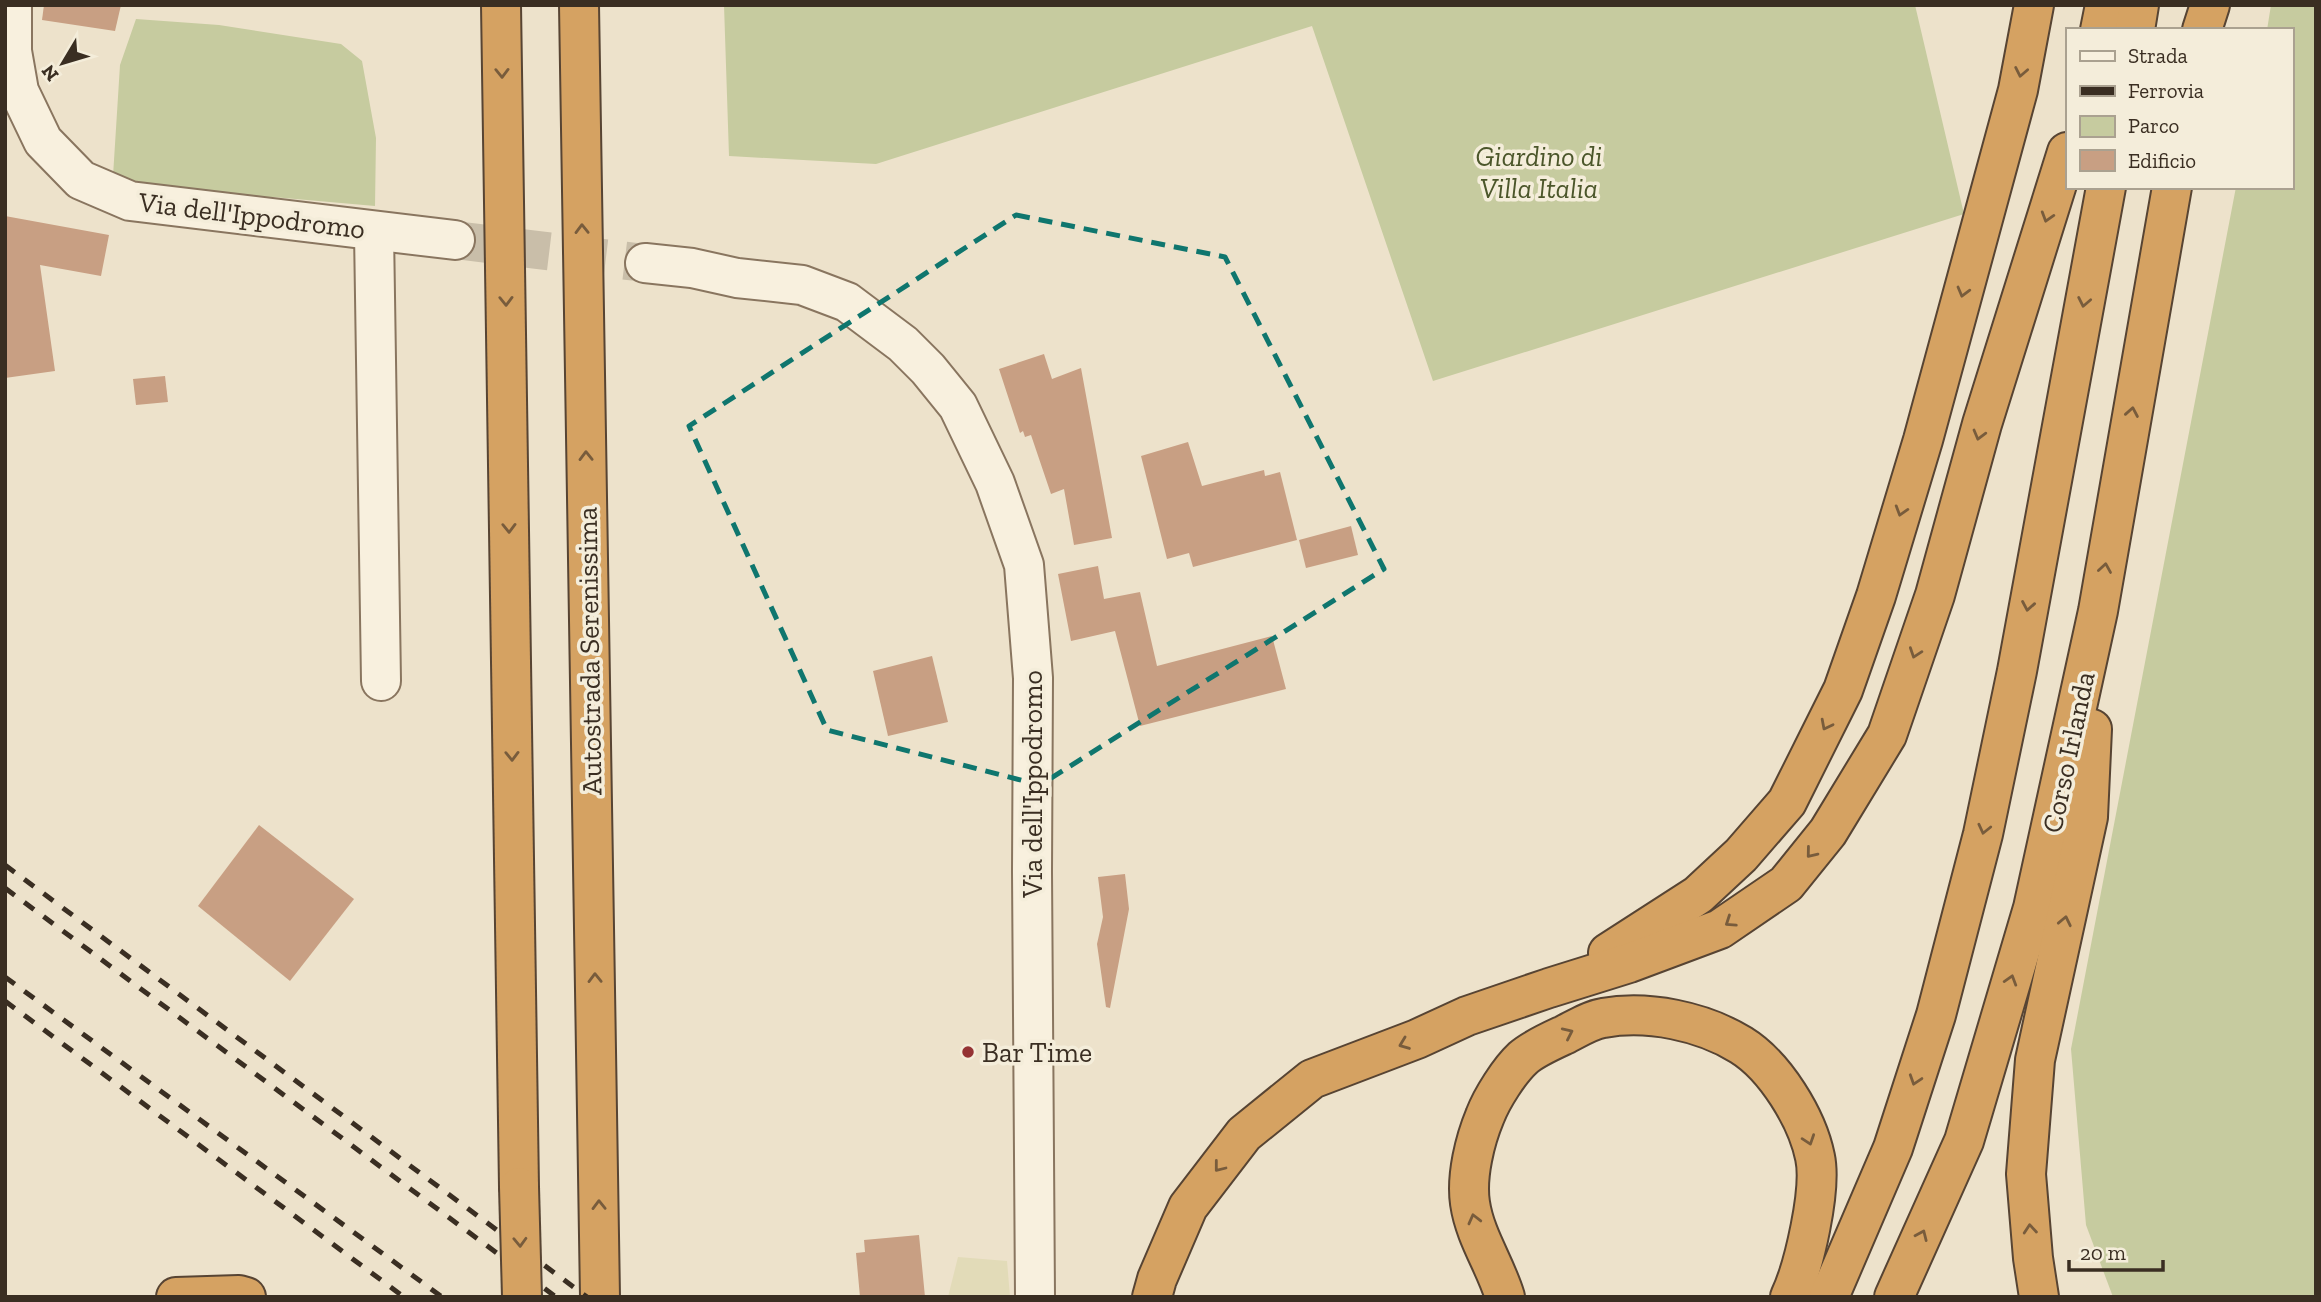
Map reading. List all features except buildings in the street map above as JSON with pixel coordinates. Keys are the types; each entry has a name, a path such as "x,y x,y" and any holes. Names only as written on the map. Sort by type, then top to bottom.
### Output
{"highway":[{"path":"501,5 522,1297"},
{"name":"Autostrada Serenissima","path":"579,5 600,1285"},
{"path":"1549,988 1642,933 1699,895 1741,855 1787,802 1843,690 1923,440 2018,90 2034,5"},
{"path":"2099,28 2105,5"},
{"path":"2135,28 2139,5"},
{"path":"2201,28 2203,5"},
{"path":"2202,28 2210,5"},
{"path":"1152,1297 1188,1207 1244,1134 1312,1079 1467,1016 1629,963 1720,929 1786,884 1828,832 1887,735 1935,595 1982,424 2066,155"},
{"path":"1829,1297 1893,1148 1936,1015 1991,793 2017,671 2106,189"},
{"name":"Corso Irlanda","path":"1894,1297 1964,1141 2033,908 2098,611 2172,189"},
{"path":"2039,1297 2026,1174 2035,1060 2088,817 2098,611"},
{"path":"1506,1292 1478,1237 1469,1201 1474,1143 1491,1101 1523,1058 1559,1037 1601,1018 1645,1016 1692,1023 1741,1045 1778,1079 1804,1125 1815,1158 1815,1197 1798,1281 1790,1297"},
{"path":"176,1297 246,1297"}],"street":[{"name":"Via dell'Ippodromo","path":"10,8 12,51 19,91 43,141 81,180 130,201 455,240"},
{"path":"374,232 380,681"},
{"name":"Via dell'Ippodromo","path":"645,263 692,268 737,278 763,293 831,314 873,321 903,344 928,369 958,406 995,483 1024,565 1033,678 1035,1297"}],"highlighted area":[{"path":"1016,215 1225,257 1384,569 1040,785 827,730 689,426"}],"shaded area":[{"path":"958,1257 1007,1261 1010,1297 948,1297"}],"green space":[{"name":"Giardino di Villa Italia","path":"724,5 1915,5 1964,214 1433,381 1312,26 876,164 729,156"},
{"path":"2271,5 2316,5 2316,1297 2113,1297 2086,1225 2071,1049 2236,189 2293,189 2293,28 2267,28"},
{"path":"136,19 219,25 341,44 362,61 376,138 375,206 273,197 211,199 113,176 120,65"}],"tunnel":[{"path":"455,240 645,263"}],"railway":[{"path":"5,865 587,1297"},
{"path":"5,888 556,1297"},
{"path":"5,977 442,1297"},
{"path":"5,1001 404,1297"}],"place":[{"name":"Bar Time","path":"968,1052"}]}
